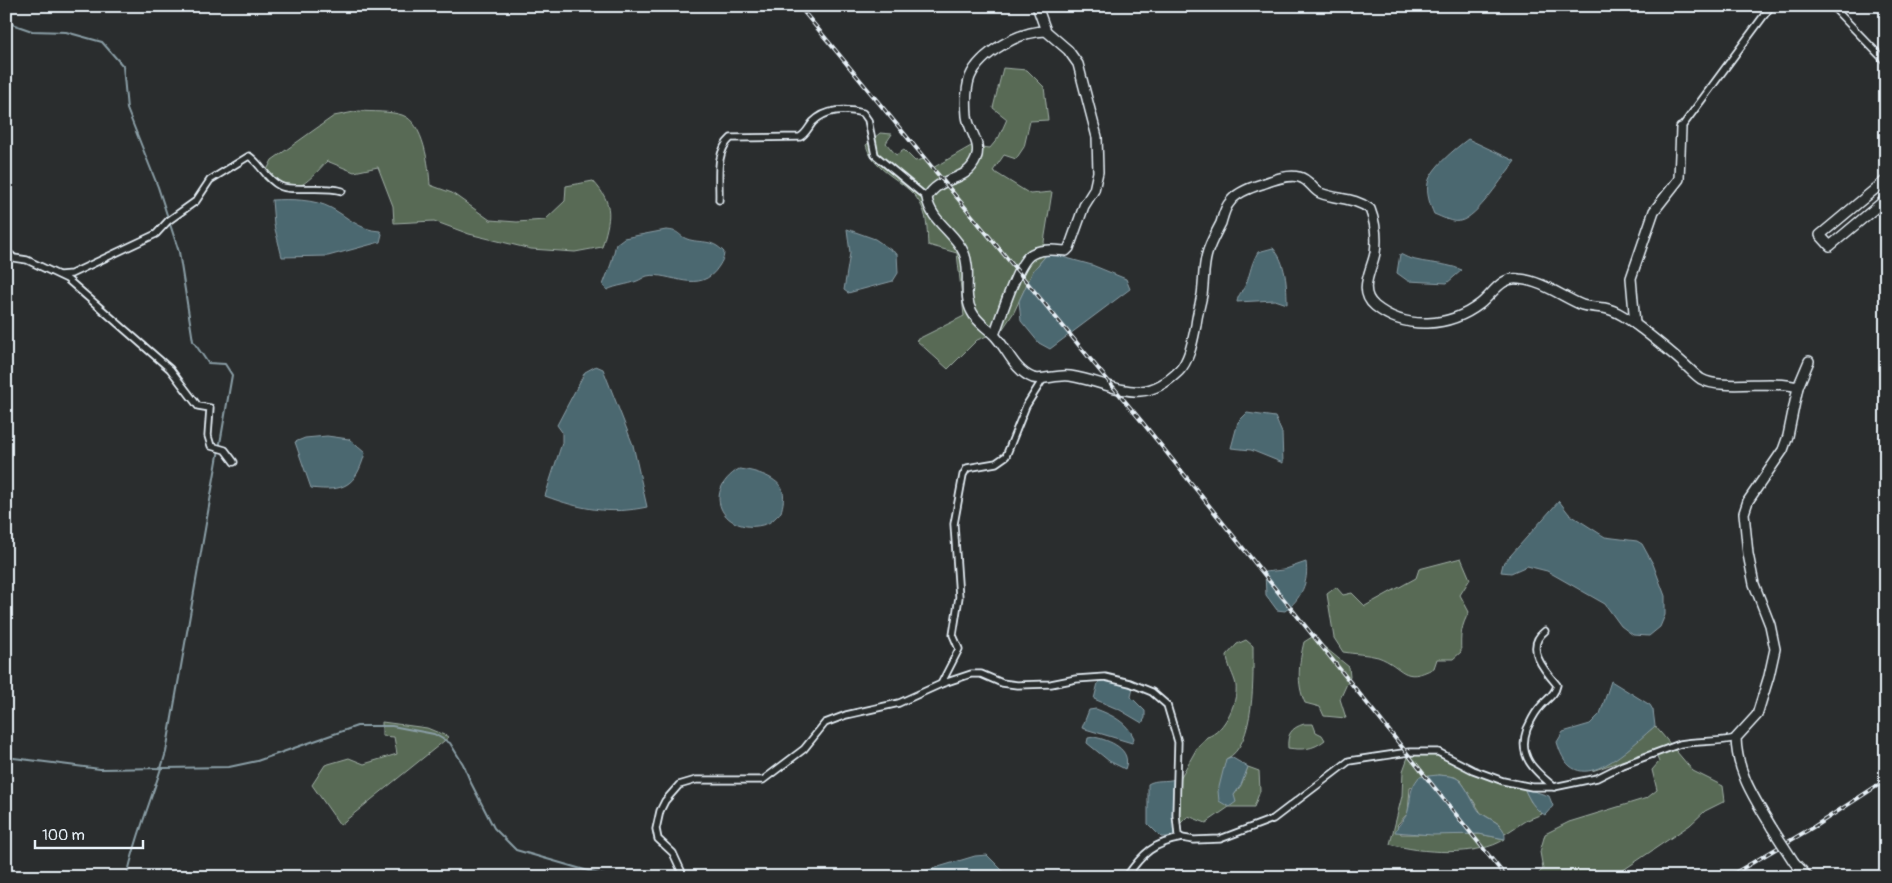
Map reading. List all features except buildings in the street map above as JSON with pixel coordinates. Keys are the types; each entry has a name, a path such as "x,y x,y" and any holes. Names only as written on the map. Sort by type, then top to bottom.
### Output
{"street":[{"path":"994,335 1020,270 1029,256 1050,249 1066,251 1069,248 1084,206 1094,190 1098,172 1097,137 1078,64 1068,50 1046,31 1037,6"},
{"path":"1636,324 1631,278 1654,211 1679,179 1681,128 1771,6"},
{"path":"1832,6 1886,62"},
{"path":"927,198 936,185 958,178 970,169 975,161 979,150 967,116 970,78 978,64 1018,37 1046,31"},
{"path":"719,200 720,154 724,144 731,138 800,137 805,134 818,117 826,113 842,110 863,114 868,120 875,156 927,198 930,210 958,242 964,253 969,274 969,306 972,313 979,323 994,335 1012,361 1033,378 1043,379 1055,375 1070,376 1103,385 1143,392 1154,389 1181,370 1193,342 1207,255 1230,202 1257,186 1287,177 1299,177 1306,180 1318,192 1360,202 1370,208 1375,230 1375,254 1366,277 1367,291 1374,305 1395,317 1426,324 1443,322 1468,313 1502,282 1519,279 1558,292 1585,306 1606,308 1620,313 1636,324 1701,379 1727,383 1787,384 1798,387"},
{"path":"60,275 71,274 156,234 170,220 196,201 210,180 249,156 256,161 264,173 282,187 322,187 342,191"},
{"path":"1886,180 1820,236 1830,246 1886,199"},
{"path":"6,251 14,258 27,260 60,275 99,306 130,336 170,369 198,406 210,408 208,436 211,446 225,450 234,462"},
{"path":"1126,877 1137,861 1149,849 1182,838 1220,839 1273,819 1339,767 1350,761 1409,752 1438,752 1473,770 1503,781 1532,787 1554,787 1598,778 1623,766 1680,744 1690,742 1719,743 1736,738 1757,715 1775,648 1770,624 1754,584 1748,554 1744,513 1748,501 1783,450 1788,436 1798,387 1809,361"},
{"path":"941,684 959,649 953,635 959,597 954,524 963,475 967,468 996,463 1006,456 1026,406 1043,379"},
{"path":"1545,630 1540,634 1536,644 1536,653 1543,669 1556,684 1552,694 1532,718 1524,738 1524,752 1534,768 1554,787"},
{"path":"684,877 673,853 658,839 656,829 660,811 665,800 679,785 696,780 763,780 804,749 826,723 846,715 899,703 941,684 971,674 981,674 1002,684 1017,685 1052,684 1076,679 1105,677 1130,683 1152,692 1167,705 1178,742 1176,828 1178,835 1182,838"},
{"path":"1736,738 1736,753 1742,775 1772,828 1794,862 1808,877"}],"green space":[{"path":"1003,68 1027,70 1044,87 1048,120 1030,121 1024,147 1016,159 1004,155 993,171 1030,194 1052,192 1044,242 1048,253 1033,271 1014,312 1002,330 977,340 948,369 916,340 964,316 957,253 928,245 927,226 922,207 909,190 876,164 866,145 880,133 892,134 886,143 896,155 904,150 915,161 925,159 931,169 971,146 990,148 999,137 1007,119 993,108"},
{"path":"359,111 392,113 409,119 416,126 424,146 430,185 452,193 490,220 517,222 545,220 565,201 566,186 593,181 605,197 609,212 602,247 575,252 531,249 469,234 434,221 394,223 393,206 378,167 354,172 327,161 313,176 298,187 290,190 272,186 263,178 272,160 334,116"},
{"path":"1461,558 1470,579 1460,595 1469,612 1462,631 1461,652 1453,659 1437,659 1434,668 1415,675 1404,672 1378,657 1343,652 1334,638 1327,594 1336,587 1343,595 1352,593 1365,606 1416,578 1419,569"},
{"path":"1312,637 1349,667 1350,677 1340,699 1346,718 1324,716 1320,707 1305,703 1300,688 1300,665 1304,642"},
{"path":"1246,640 1253,646 1251,708 1243,740 1236,752 1226,759 1234,795 1241,785 1248,767 1259,771 1260,791 1254,807 1229,807 1206,823 1188,816 1176,828 1178,782 1197,748 1207,737 1219,729 1230,714 1236,696 1236,688 1227,655 1237,644"},
{"path":"382,722 427,728 449,737 340,825 312,785 325,765 349,758 364,764 397,754 394,737 382,736"},
{"path":"1304,724 1313,724 1316,732 1322,735 1325,740 1316,746 1307,748 1288,748 1288,739 1291,732 1296,727"},
{"path":"1655,726 1693,771 1723,786 1725,801 1705,811 1690,825 1619,873 1607,877 1535,877 1543,869 1540,852 1545,834 1569,822 1647,798 1657,790 1652,770 1659,762 1654,750 1592,771 1624,752"},
{"path":"1418,754 1437,756 1472,773 1524,788 1531,802 1542,814 1525,821 1505,834 1499,824 1481,813 1461,781 1455,777 1438,775 1410,788 1408,813 1397,825 1401,834 1479,834 1505,839 1480,849 1449,852 1417,850 1390,844 1402,796 1403,771 1408,757"}],"water":[{"path":"1468,139 1515,161 1490,195 1474,212 1467,218 1454,221 1434,214 1428,195 1428,183 1439,165"},
{"path":"272,200 302,200 325,205 360,226 380,231 382,234 380,242 328,256 282,257 274,225"},
{"path":"847,229 875,239 897,254 898,273 893,281 848,293 844,290 850,253"},
{"path":"666,230 677,232 687,239 715,245 724,252 719,266 711,275 703,280 684,281 656,275 647,276 638,281 607,290 603,285 616,244 624,238"},
{"path":"1273,248 1283,267 1287,304 1275,300 1237,302 1258,252"},
{"path":"1048,253 1092,265 1126,279 1130,289 1050,349 1039,343 1021,321 1019,301 1033,271"},
{"path":"1400,254 1415,260 1447,265 1462,270 1447,283 1408,281 1397,273"},
{"path":"596,366 603,369 633,445 647,507 620,510 595,509 545,496 562,443 562,432 557,425 585,372"},
{"path":"1247,413 1275,417 1282,433 1283,463 1251,450 1231,448 1238,422"},
{"path":"327,436 349,439 365,453 353,480 347,484 332,489 311,488 295,442 305,438"},
{"path":"739,469 769,477 779,484 782,489 784,498 781,512 768,523 751,526 739,524 729,519 722,510 719,500 721,490 727,479"},
{"path":"1559,501 1569,514 1605,537 1637,541 1642,544 1653,564 1665,596 1665,615 1660,627 1649,636 1633,635 1621,626 1605,604 1547,571 1527,566 1511,573 1501,572 1503,564"},
{"path":"1306,562 1307,569 1303,590 1285,611 1277,610 1266,595 1265,572 1283,570"},
{"path":"1103,680 1133,688 1131,697 1145,711 1145,718 1142,723 1120,710 1094,699 1098,683"},
{"path":"1611,681 1650,705 1653,710 1655,726 1602,767 1588,771 1576,769 1565,760 1557,742 1563,732 1590,724 1600,714"},
{"path":"1096,709 1123,723 1134,738 1132,743 1082,728 1089,710"},
{"path":"1094,737 1113,743 1123,751 1127,762 1125,769 1109,761 1087,743 1088,738"},
{"path":"1231,757 1248,767 1241,785 1234,795 1236,802 1229,807 1219,801 1218,791 1226,759"},
{"path":"1438,775 1458,779 1479,811 1499,825 1505,839 1479,834 1432,835 1395,832 1407,814 1412,790 1419,777"},
{"path":"1175,779 1176,828 1172,837 1161,837 1148,824 1148,784"},
{"path":"1524,788 1549,796 1553,806 1545,815 1535,807"},
{"path":"987,855 1002,870 1003,877 905,877 975,856"}],"waterway":[{"path":"6,22 32,31 66,32 102,42 123,66 127,109 158,187 179,252 193,341 208,363 225,364 232,375 166,752 135,845 127,877"},
{"path":"6,757 100,769 229,767 257,761 357,726 392,726 434,734 450,743 463,764 494,828 516,850 609,877"}],"railway":[{"path":"799,6 1143,423 1506,877"},
{"path":"1728,877 1815,826 1886,780"}]}
